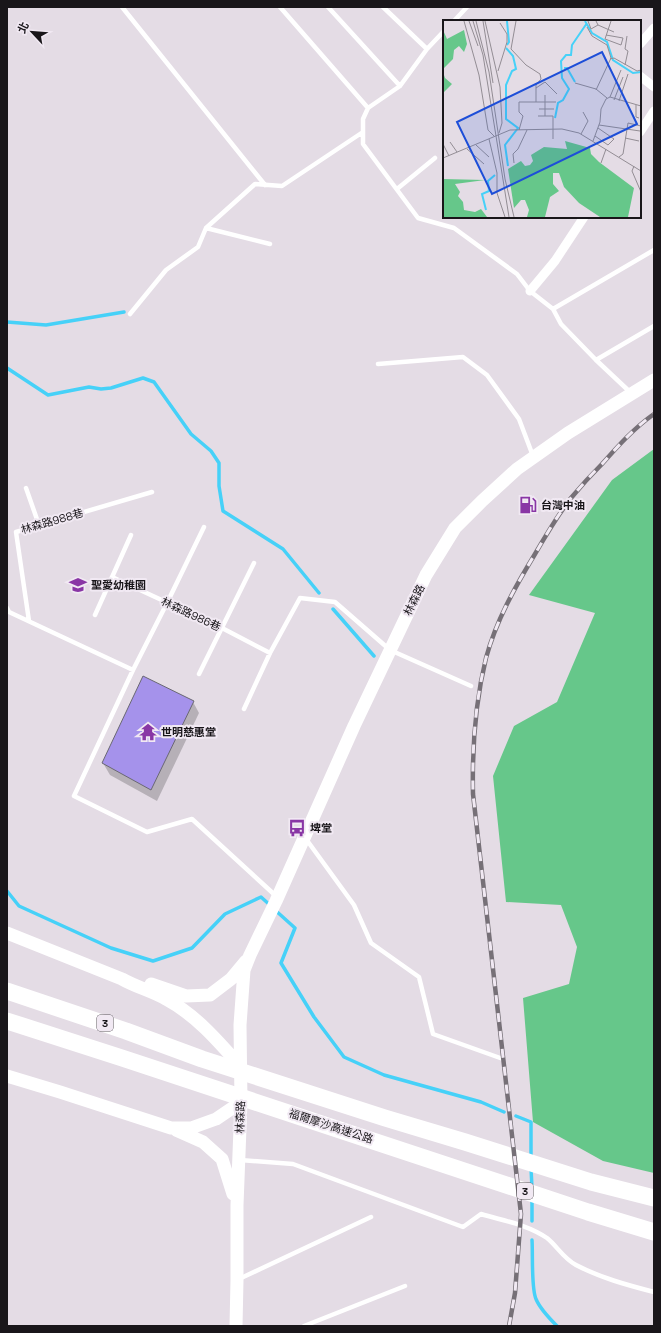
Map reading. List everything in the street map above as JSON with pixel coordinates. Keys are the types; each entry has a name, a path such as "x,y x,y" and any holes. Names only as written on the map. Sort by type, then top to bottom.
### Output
{"highway":[{"path":"7,981 126,1031"},
{"name":"3","path":"7,991 278,1084 591,1182 654,1198"},
{"name":"福爾摩沙高速公路","path":"7,1021 462,1169 588,1212 654,1232"}],"main road":[{"name":"林森路","path":"236,1326 238,1160 241,1102 240,1025 244,970 250,955 271,913 354,726 426,575 455,528 517,469 568,434 654,380"},
{"path":"7,933 122,979 166,999 195,1019 241,1066"},
{"path":"122,979 139,981 186,996 210,995 231,979 250,955"},
{"path":"7,1076 171,1128 203,1142 222,1158 237,1205"},
{"path":"171,1128 191,1128 216,1119 241,1102"}],"street":[{"path":"641,43 654,28"},
{"path":"641,77 654,87"},
{"path":"641,130 654,111"},
{"path":"530,291 555,261 583,218"}],"lane":[{"path":"122,7 265,185"},
{"path":"280,7 368,108"},
{"path":"328,7 400,86"},
{"path":"383,7 427,50"},
{"path":"455,20 467,7"},
{"path":"443,32 427,50 400,86 368,108 363,119 363,144 418,218 454,228 517,274 530,291 553,309 561,324 596,360 632,393"},
{"path":"130,314 166,270 198,246 206,228 255,184 282,186 363,132"},
{"path":"396,189 435,158"},
{"path":"206,228 270,244"},
{"path":"553,309 654,250"},
{"path":"596,360 654,326"},
{"path":"378,364 463,357 487,375 519,419 534,457"},
{"path":"26,488 39,525"},
{"name":"林森路988巷","path":"29,622 16,532 152,492"},
{"path":"204,527 133,670 74,796 147,832 192,819 277,899"},
{"path":"94,614 132,535"},
{"path":"199,674 254,563"},
{"name":"林森路986巷","path":"112,577 222,628 270,653"},
{"path":"244,709 270,653 300,598 335,602 390,650 471,686"},
{"path":"7,608 9,612 29,622 133,670"},
{"path":"304,837 354,905 372,943 419,977 433,1034 503,1059"},
{"path":"238,1160 293,1164 463,1227 481,1214 520,1224 547,1239 560,1253 574,1264 614,1282 654,1292"},
{"path":"237,1280 371,1217"},
{"path":"304,1326 405,1286"}],"green space":[{"path":"654,449 654,1173 603,1161 533,1122 523,998 569,984 577,947 561,905 506,902 493,776 514,726 557,702 595,613 529,595 612,480"}],"building":[{"name":"世明慈惠堂","path":"143,676 194,701 151,790 102,763"}],"waterway":[{"path":"7,322 46,325 124,312"},
{"path":"7,368 48,395 89,387 101,389 111,388 143,378 154,382 191,434 211,451 219,463 219,486 223,511 283,549 319,593"},
{"path":"333,609 374,656"},
{"path":"7,891 19,906 111,948 153,961 192,948 225,914 261,897 271,906"},
{"path":"275,910 295,928 281,963 314,1017 344,1057 384,1075 481,1102 504,1112"},
{"path":"516,1116 531,1122 531,1158"},
{"path":"531,1168 532,1188"},
{"path":"532,1198 532,1221"},
{"path":"532,1240 534,1294 542,1310 557,1326"}],"railway":[{"path":"509,1326 515,1293 521,1214 473,794 473,760 479,692 486,658 495,631 520,579 552,526 571,498 586,481 626,438 654,414"}],"place":[{"name":"台灣中油","path":"528,505"},
{"name":"聖愛幼稚園","path":"78,585"},
{"name":"世明慈惠堂","path":"148,732"},
{"name":"埤堂","path":"297,828"}]}
